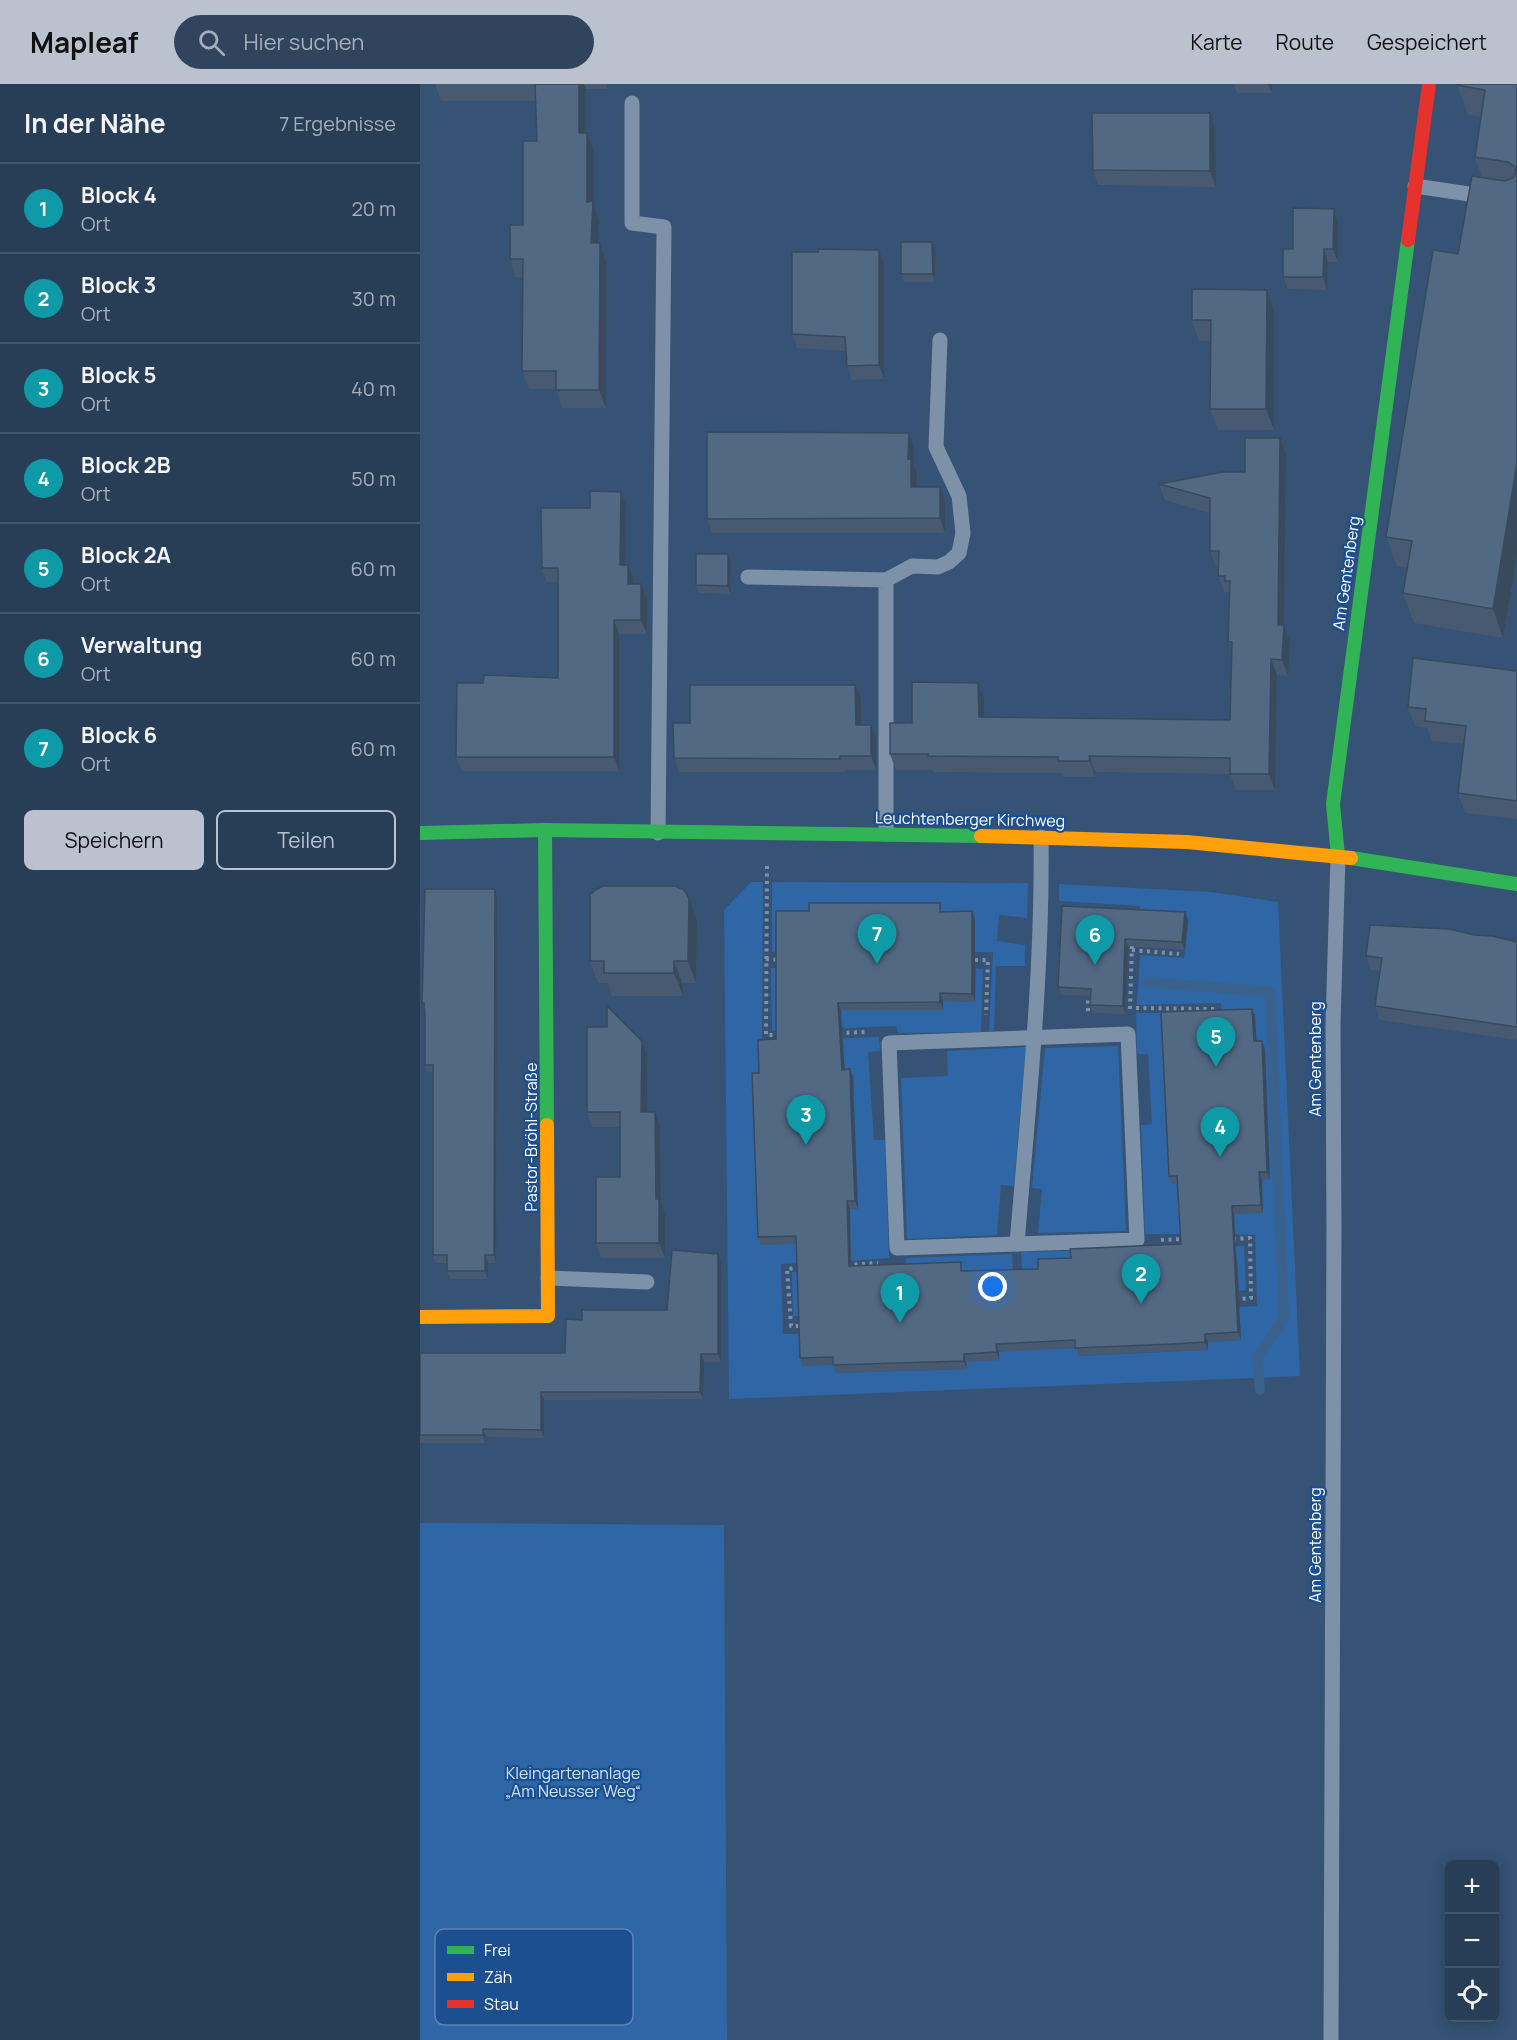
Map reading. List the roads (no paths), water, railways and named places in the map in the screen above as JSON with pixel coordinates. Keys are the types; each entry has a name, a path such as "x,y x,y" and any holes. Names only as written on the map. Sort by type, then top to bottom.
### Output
{"street":[{"name":"Am Gentenberg","path":"1338,856 1334,804 1429,84"},
{"name":"Leuchtenberger Kirchweg","path":"420,833 545,830 886,834 1187,842 1338,856 1517,884"},
{"name":"Pastor-Bröhl-Straße","path":"420,1317 548,1316 545,830"}],"lane":[{"path":"632,103 632,223 664,227 658,833"},
{"path":"1415,186 1517,201"},
{"path":"748,577 886,580 912,566 938,567 949,562 959,553 963,532 959,496 936,447 940,340"},
{"path":"886,580 886,834"},
{"path":"1017,1244 1035,1038 1041,837"},
{"name":"Am Gentenberg","path":"1331,2040 1333,1024 1338,856"},
{"path":"1128,1034 1137,1240 897,1248 889,1043 1035,1038 1128,1034"},
{"path":"548,1278 647,1282"}],"waterway":[{"path":"1147,982 1270,992 1284,1319 1257,1358 1260,1390"}],"place":[{"name":"Block 6","path":"877,964"},
{"name":"Verwaltung","path":"1095,965"},
{"name":"Block 2A","path":"1216,1067"},
{"name":"Block 5","path":"806,1145"},
{"name":"Block 2B","path":"1220,1157"},
{"name":"Block 3","path":"1141,1304"},
{"name":"Block 4","path":"900,1323"}],"park label":[{"name":"Kleingartenanlage „Am Neusser Weg“","path":"573,1782"}]}
